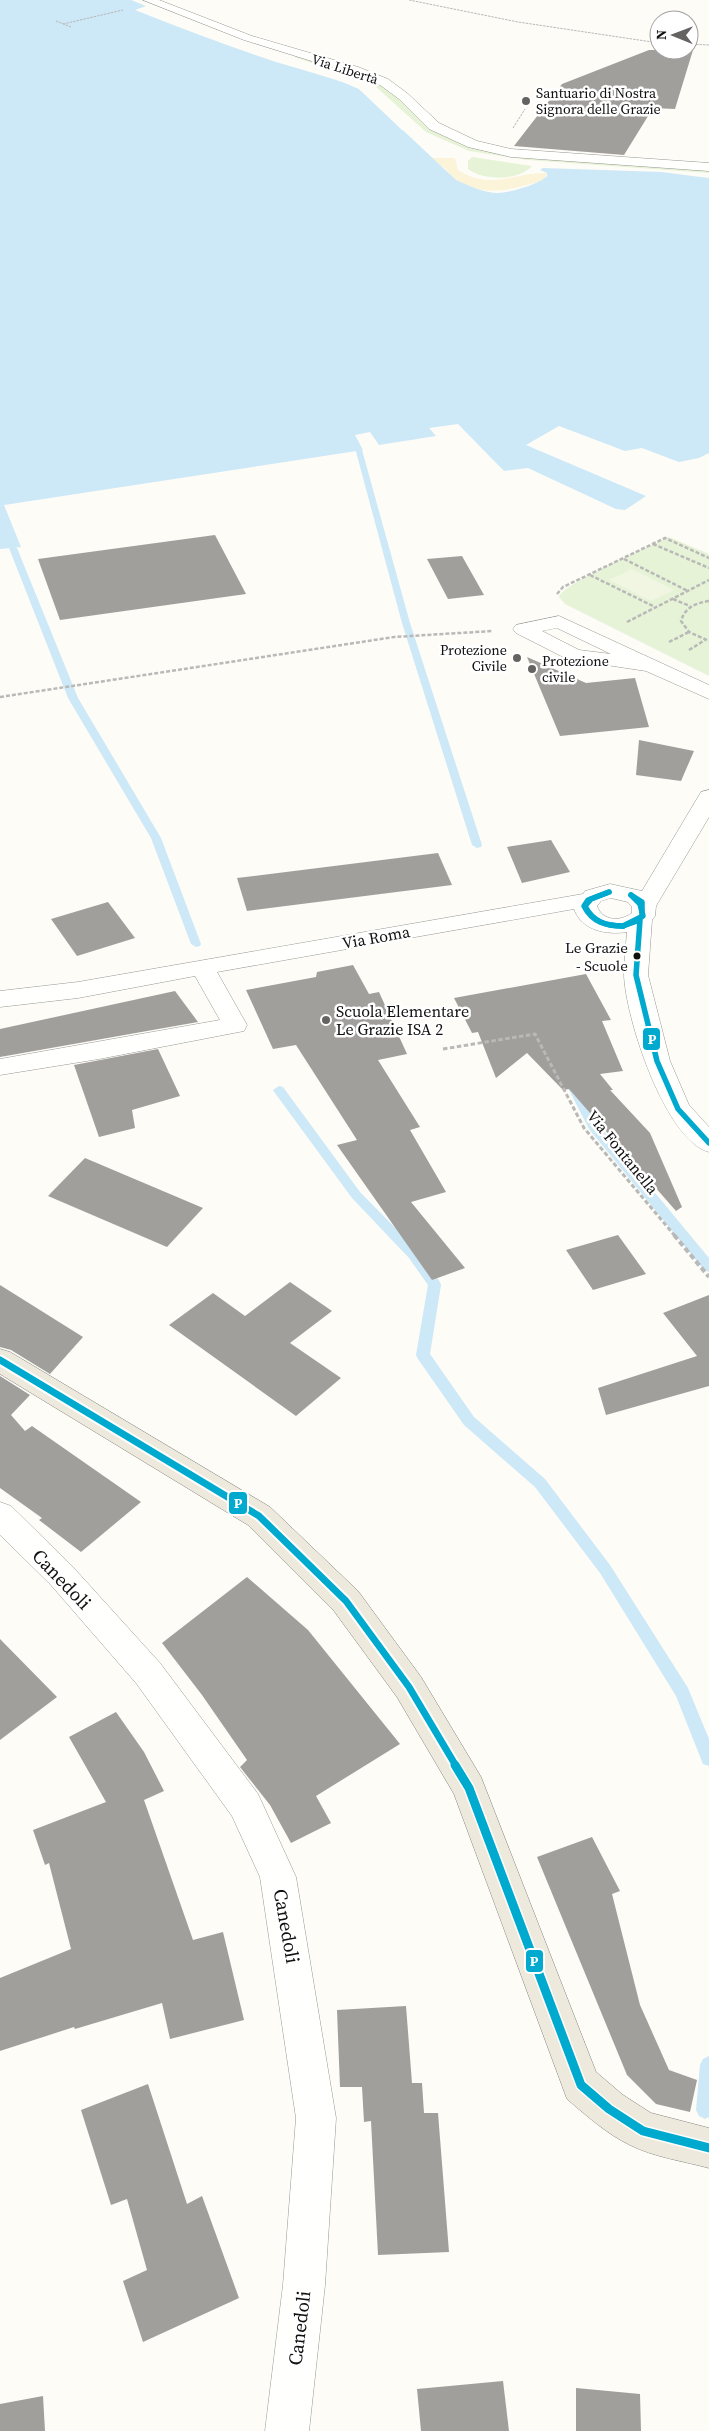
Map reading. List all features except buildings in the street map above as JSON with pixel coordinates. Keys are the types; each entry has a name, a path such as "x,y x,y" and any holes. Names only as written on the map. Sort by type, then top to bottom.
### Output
{"main road":[{"path":"0,1360 259,1516 346,1601 409,1687 469,1788 581,2086 608,2109 643,2131 709,2148"}],"street":[{"name":"Via Libertà","path":"149,0 248,38 354,70 384,82 403,96 434,126 448,134 474,144 511,153 709,168"},
{"path":"523,629 558,622 647,666 709,693"},
{"path":"709,797 642,913 636,975 644,1013 658,1061 678,1109 709,1143"},
{"path":"620,892 674,859"},
{"path":"636,975 594,914 601,892 620,892 636,897 642,913"},
{"name":"Via Roma","path":"0,999 78,990 549,905 594,914 625,926 642,913"},
{"path":"0,1067 99,1052 234,1025 202,967"},
{"name":"Canedoli","path":"0,1516 61,1575 148,1673 245,1804 278,1877 292,1956 316,2118 304,2285 287,2431"}],"path":[{"path":"409,0 518,22 649,42"},
{"path":"63,24 131,8"},
{"path":"56,21 71,27"},
{"path":"556,597 563,587 665,538 709,558"},
{"path":"653,544 709,568"},
{"path":"624,559 689,591"},
{"path":"590,575 656,607"},
{"path":"625,623 709,580"},
{"path":"673,598 690,606"},
{"path":"709,601 690,606 684,611 681,621 689,632 709,640"},
{"path":"0,697 394,637 523,629"},
{"path":"667,644 689,632"},
{"path":"686,652 705,640"},
{"name":"Via Fontanella","path":"444,1049 535,1034 584,1128 709,1277"}],"green space":[{"path":"300,55 383,82 431,126 471,145 709,171 709,173 528,160 469,151 426,132 375,86 349,75 294,57"},
{"path":"472,157 532,166 526,171 510,177 483,176 468,169 468,161"},
{"path":"669,537 709,554 709,676 565,604 559,597 575,583 591,574"},
{"path":"632,569 674,590 651,601 609,580"}],"sand":[{"path":"430,158 455,158 458,170 481,179 503,179 535,173 547,173 544,180 511,189 489,191 467,186 457,181 446,169"}],"water":[{"path":"0,0 131,0 146,6 135,10 167,23 264,58 348,84 359,89 456,180 471,187 493,193 516,190 543,179 547,176 547,173 540,170 543,168 661,172 709,178 709,453 699,458 679,462 642,448 625,451 559,426 526,445 646,496 625,510 616,509 528,468 504,471 458,424 429,428 436,436 379,445 370,432 355,435 363,450 4,505 21,547 0,549"}],"pier":[{"path":"282,61 344,79 360,87 405,130 402,130 359,89 343,82 278,62"}],"waterway":[{"path":"358,450 406,623 477,845"},
{"path":"13,548 73,698 156,838 196,944"},
{"path":"574,1088 593,1126 709,1267"},
{"path":"279,1090 356,1195 414,1255 435,1285 423,1355 469,1421 540,1483 605,1569 683,1693 709,1759"},
{"path":"705,2110 709,2065"}],"transit line":[{"name":"P","path":"609,892 591,899 585,906 596,920 611,926 623,926"},
{"name":"P","path":"609,892 588,900 584,906 587,912 600,923 611,926 623,926"},
{"name":"P","path":"623,926 643,916 640,904 631,895"},
{"name":"P","path":"623,926 633,924 642,916 642,902 631,895"},
{"name":"P","path":"640,920 636,975 657,1061 678,1109 709,1143"},
{"name":"P","path":"0,1360 259,1516 346,1601 409,1687 469,1788 581,2085 609,2109 643,2131 709,2148"}],"place":[{"name":"Santuario di Nostra Signora delle Grazie","path":"526,101"},
{"name":"Protezione Civile","path":"517,658"},
{"name":"Protezione civile","path":"532,669"},
{"name":"Le Grazie - Scuole","path":"637,956"},
{"name":"Scuola Elementare Le Grazie ISA 2","path":"326,1020"}]}
